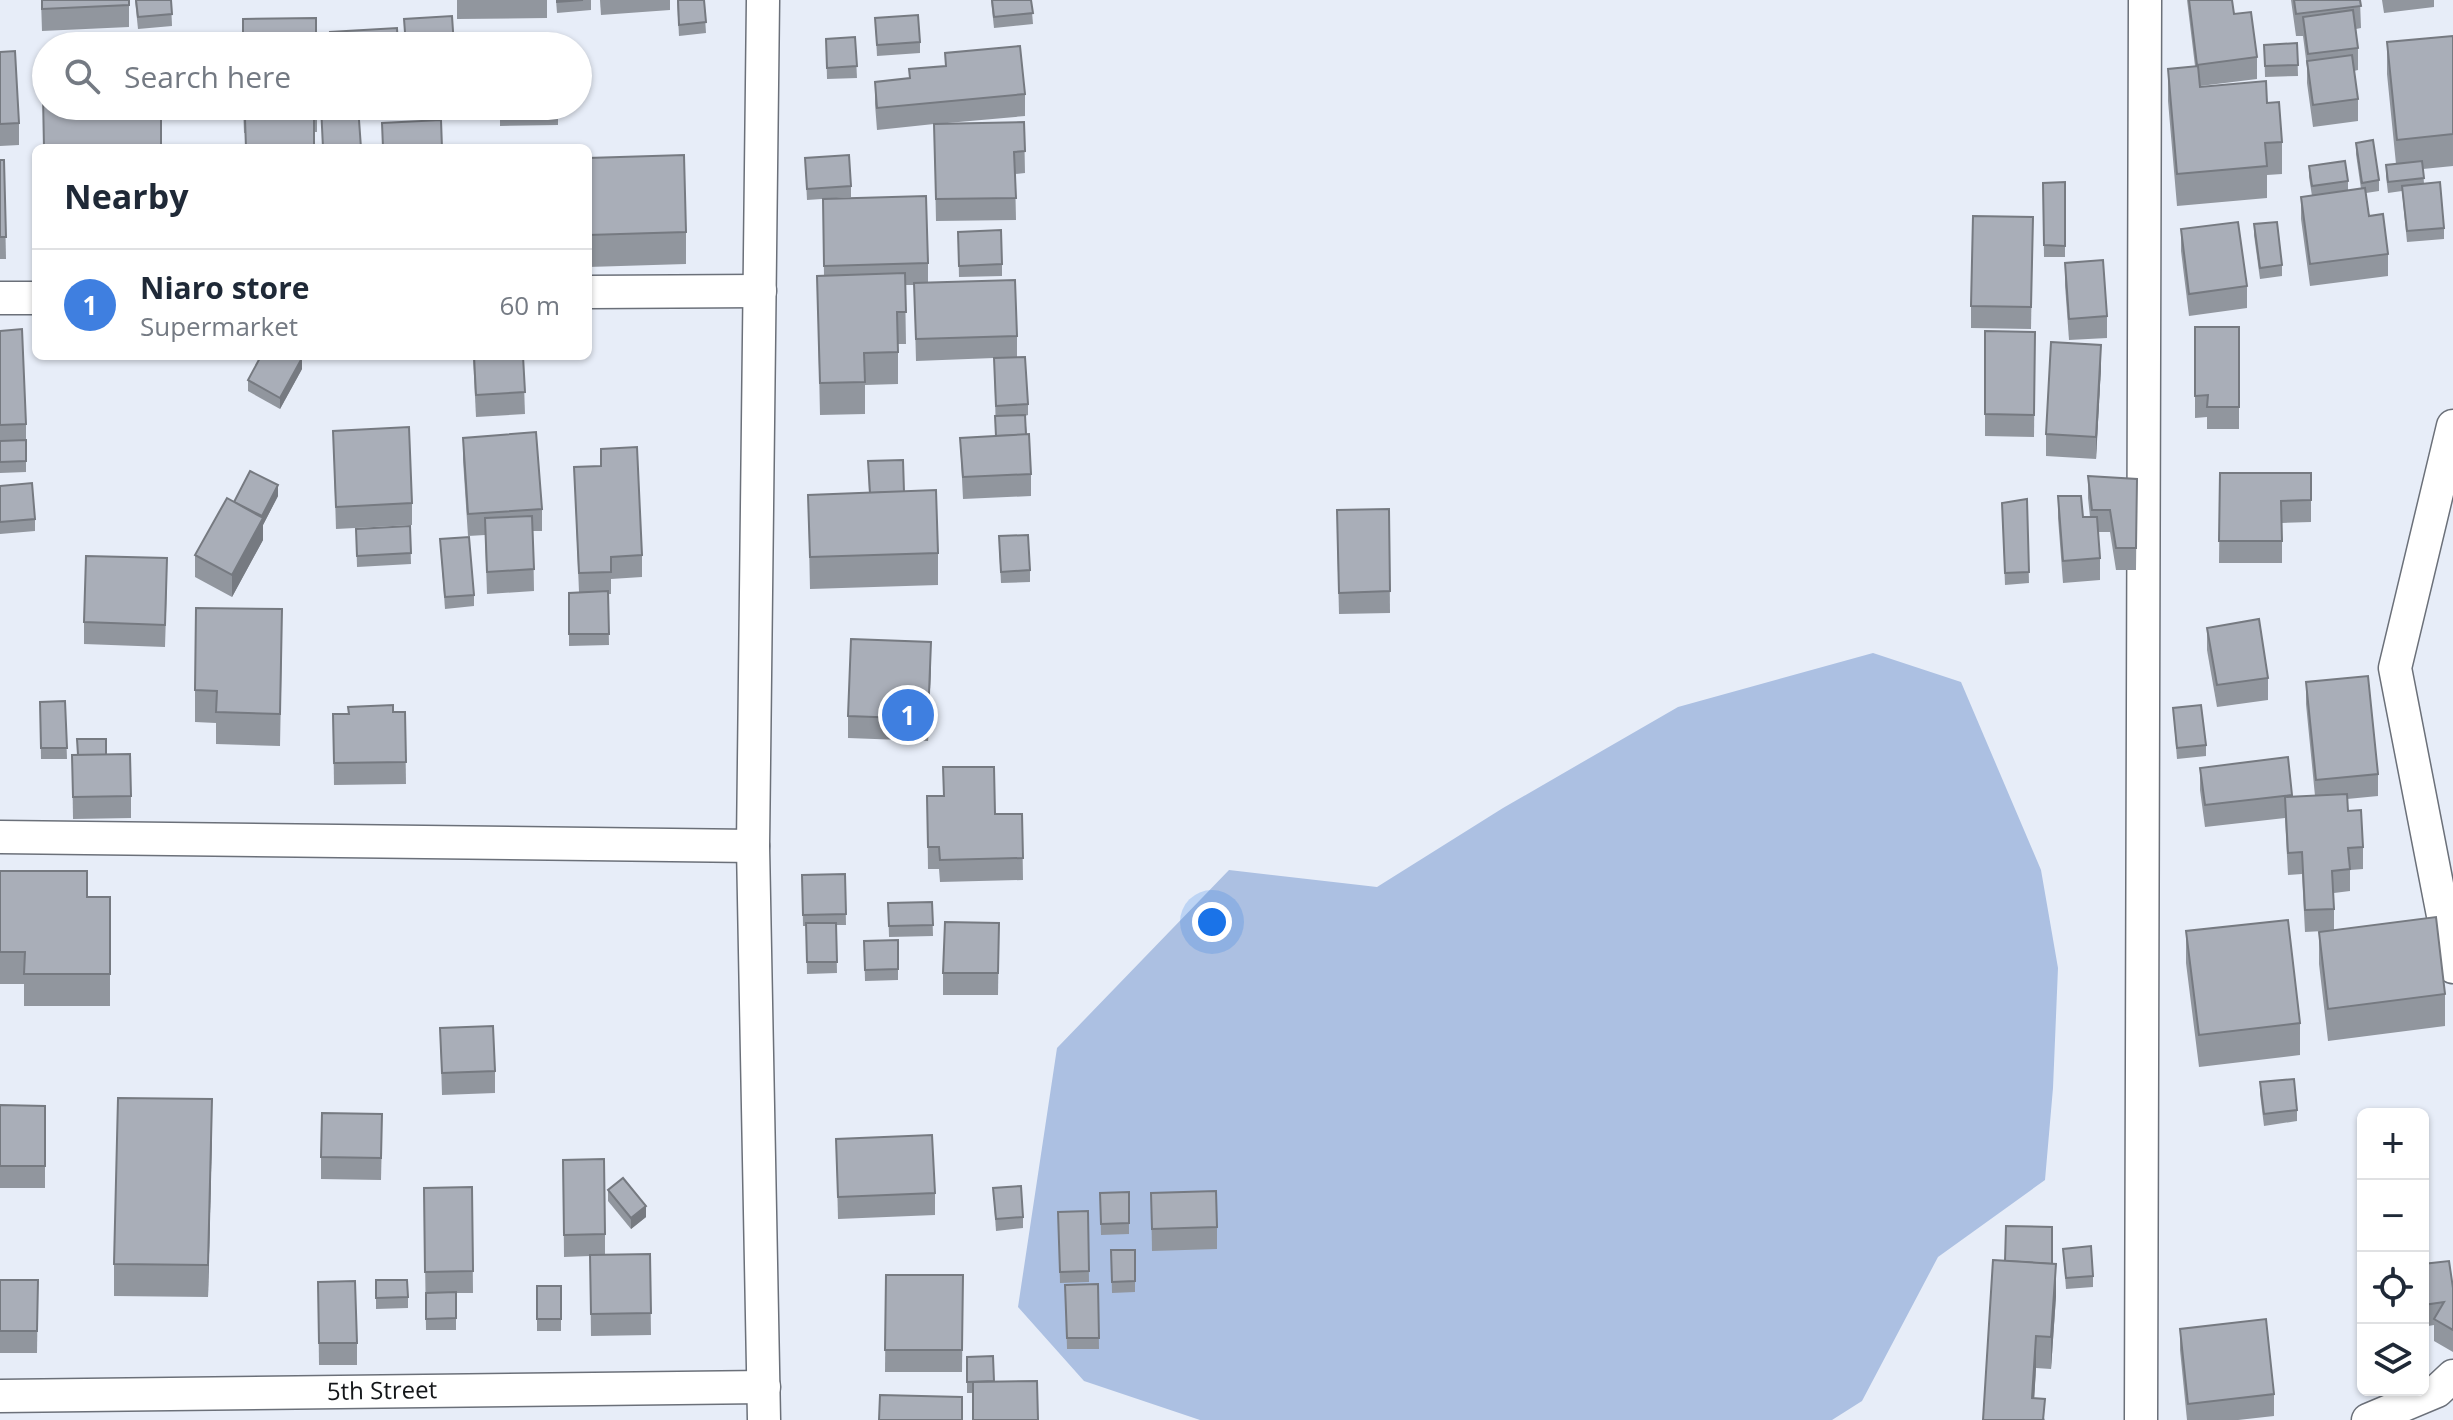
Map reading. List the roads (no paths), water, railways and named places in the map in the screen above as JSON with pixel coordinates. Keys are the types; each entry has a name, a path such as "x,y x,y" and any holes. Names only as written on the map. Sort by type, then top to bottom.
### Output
{"street":[{"path":"763,0 753,846 764,1420"},
{"path":"2141,1420 2145,0"},
{"path":"592,292 760,291"},
{"path":"0,298 32,298"},
{"path":"2453,426 2395,668 2453,967"},
{"path":"0,837 753,846"},
{"path":"2368,1420 2437,1391 2453,1376"},
{"name":"5th Street","path":"0,1396 764,1387"}],"place":[{"name":"Niaro store","path":"908,715"}]}
